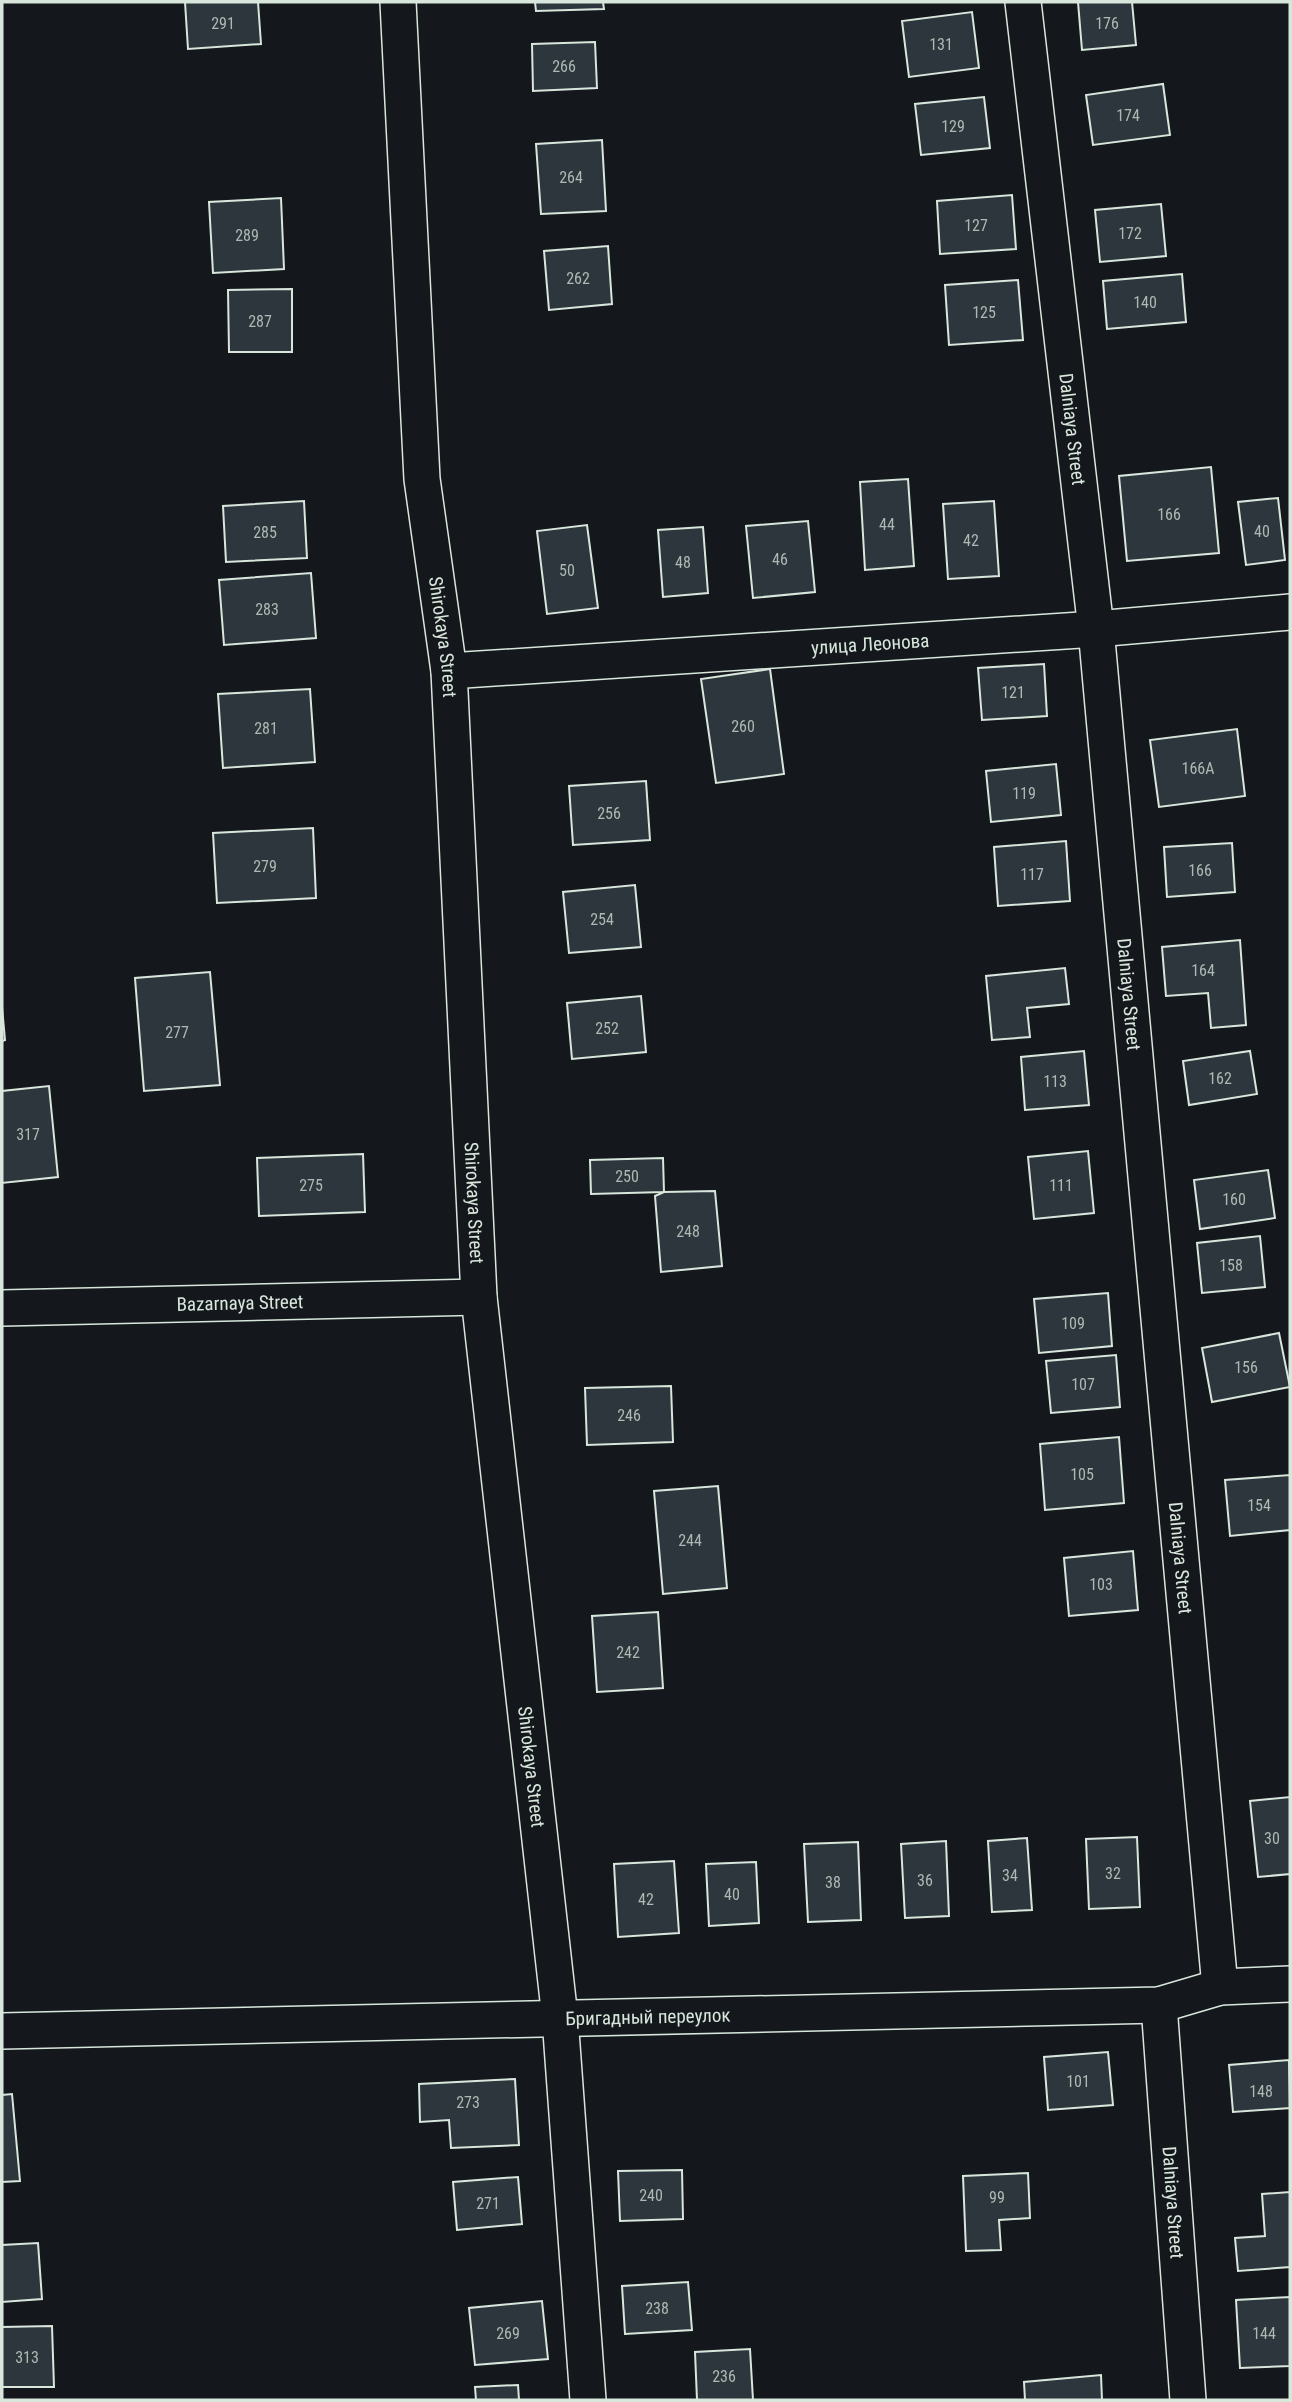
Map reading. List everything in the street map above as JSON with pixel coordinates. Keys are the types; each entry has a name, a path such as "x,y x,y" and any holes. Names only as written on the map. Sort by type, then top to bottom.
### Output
{"street":[{"name":"Shirokaya Street","path":"398,2 422,479 449,671 479,1297 560,2018 588,2400"},
{"name":"Dalniaya Street","path":"1023,2 1096,629 1220,1987"},
{"name":"улица Леонова","path":"449,671 1096,629 1290,612"},
{"name":"Bazarnaya Street","path":"2,1308 479,1297"},
{"name":"Бригадный переулок","path":"2,2032 1159,2005 1220,1987 1290,1984"},
{"name":"Dalniaya Street","path":"1159,2005 1188,2400"}],"building":[{"path":"185,2 258,2 261,44 188,49"},
{"path":"535,2 603,2 604,9 536,11"},
{"path":"1078,2 1132,2 1136,45 1082,50"},
{"path":"972,12 979,68 909,77 902,21"},
{"path":"595,42 597,88 533,91 532,44"},
{"path":"1163,84 1170,135 1093,145 1086,95"},
{"path":"984,97 990,148 921,155 915,104"},
{"path":"602,140 606,211 541,214 536,144"},
{"path":"1012,195 1016,249 940,254 937,201"},
{"path":"281,198 284,269 213,273 209,202"},
{"path":"1161,204 1166,256 1100,262 1095,210"},
{"path":"608,246 612,304 549,310 544,251"},
{"path":"1182,274 1186,322 1107,329 1103,281"},
{"path":"1018,280 1023,340 949,345 945,285"},
{"path":"292,289 292,352 229,352 228,290"},
{"path":"1211,467 1219,553 1127,561 1119,476"},
{"path":"908,479 914,566 865,570 860,482"},
{"path":"1278,498 1285,560 1246,565 1238,502"},
{"path":"304,501 307,558 226,562 223,506"},
{"path":"994,501 999,576 948,579 943,504"},
{"path":"808,521 815,592 753,598 746,526"},
{"path":"587,525 598,608 547,614 537,531"},
{"path":"703,527 708,593 663,597 658,530"},
{"path":"311,573 316,638 224,645 219,580"},
{"path":"1044,664 1047,716 982,720 978,668"},
{"path":"770,669 784,774 716,783 701,679"},
{"path":"310,689 315,762 223,768 218,694"},
{"path":"1237,729 1245,796 1159,807 1150,740"},
{"path":"1056,764 1061,815 991,822 986,771"},
{"path":"646,781 650,840 573,845 569,786"},
{"path":"313,828 316,898 217,903 213,833"},
{"path":"1066,841 1070,901 998,906 994,847"},
{"path":"1232,843 1235,892 1167,897 1164,847"},
{"path":"635,885 641,947 569,953 563,892"},
{"path":"1240,940 1246,1025 1211,1028 1208,993 1166,996 1162,947"},
{"path":"1065,968 1069,1004 1027,1008 1030,1037 992,1040 986,976"},
{"path":"210,972 220,1085 144,1091 135,978"},
{"path":"641,996 646,1052 572,1059 567,1003"},
{"path":"2,1007 5,1040 2,1041"},
{"path":"1084,1051 1089,1105 1025,1110 1021,1057"},
{"path":"1250,1051 1257,1094 1189,1105 1183,1061"},
{"path":"49,1086 58,1177 2,1183 2,1091"},
{"path":"1088,1151 1094,1213 1034,1219 1028,1157"},
{"path":"363,1154 365,1212 259,1216 257,1158"},
{"path":"663,1158 664,1192 591,1194 590,1160"},
{"path":"1268,1170 1275,1218 1200,1229 1194,1180"},
{"path":"715,1191 722,1266 661,1272 655,1196 664,1192"},
{"path":"1260,1236 1265,1287 1202,1293 1197,1243"},
{"path":"1108,1293 1112,1346 1039,1353 1034,1299"},
{"path":"1279,1333 1290,1387 1212,1402 1202,1348"},
{"path":"1116,1355 1120,1407 1051,1413 1046,1361"},
{"path":"671,1386 673,1442 587,1445 585,1388"},
{"path":"1119,1437 1124,1503 1045,1510 1040,1444"},
{"path":"1290,1475 1290,1530 1230,1536 1225,1480"},
{"path":"718,1486 727,1588 663,1594 654,1491"},
{"path":"1133,1551 1138,1610 1069,1616 1064,1558"},
{"path":"658,1612 663,1688 597,1692 592,1616"},
{"path":"1290,1797 1290,1874 1258,1877 1250,1801"},
{"path":"1137,1837 1140,1907 1089,1909 1086,1839"},
{"path":"1027,1838 1032,1910 992,1912 988,1841"},
{"path":"946,1841 949,1916 905,1918 901,1844"},
{"path":"858,1842 861,1920 808,1922 804,1844"},
{"path":"674,1861 679,1933 618,1937 614,1864"},
{"path":"756,1862 759,1923 709,1926 706,1864"},
{"path":"1108,2052 1113,2105 1048,2110 1044,2057"},
{"path":"1289,2060 1290,2108 1233,2112 1229,2065"},
{"path":"515,2079 519,2145 451,2148 449,2120 420,2122 419,2084"},
{"path":"12,2094 20,2181 2,2182 2,2095"},
{"path":"682,2170 683,2219 620,2221 618,2171"},
{"path":"1028,2173 1030,2218 999,2220 1001,2250 966,2251 963,2176"},
{"path":"518,2177 522,2224 457,2230 453,2182"},
{"path":"1290,2192 1290,2267 1238,2271 1235,2238 1265,2236 1262,2194"},
{"path":"38,2243 42,2299 2,2302 2,2245"},
{"path":"688,2282 692,2330 625,2334 622,2286"},
{"path":"1290,2297 1290,2366 1240,2368 1236,2300"},
{"path":"542,2301 548,2359 475,2365 469,2308"},
{"path":"52,2326 54,2387 2,2387 2,2327"},
{"path":"750,2349 753,2400 697,2400 695,2352"},
{"path":"1101,2375 1102,2400 1025,2400 1024,2382"},
{"path":"518,2385 519,2400 476,2400 475,2387"}]}
